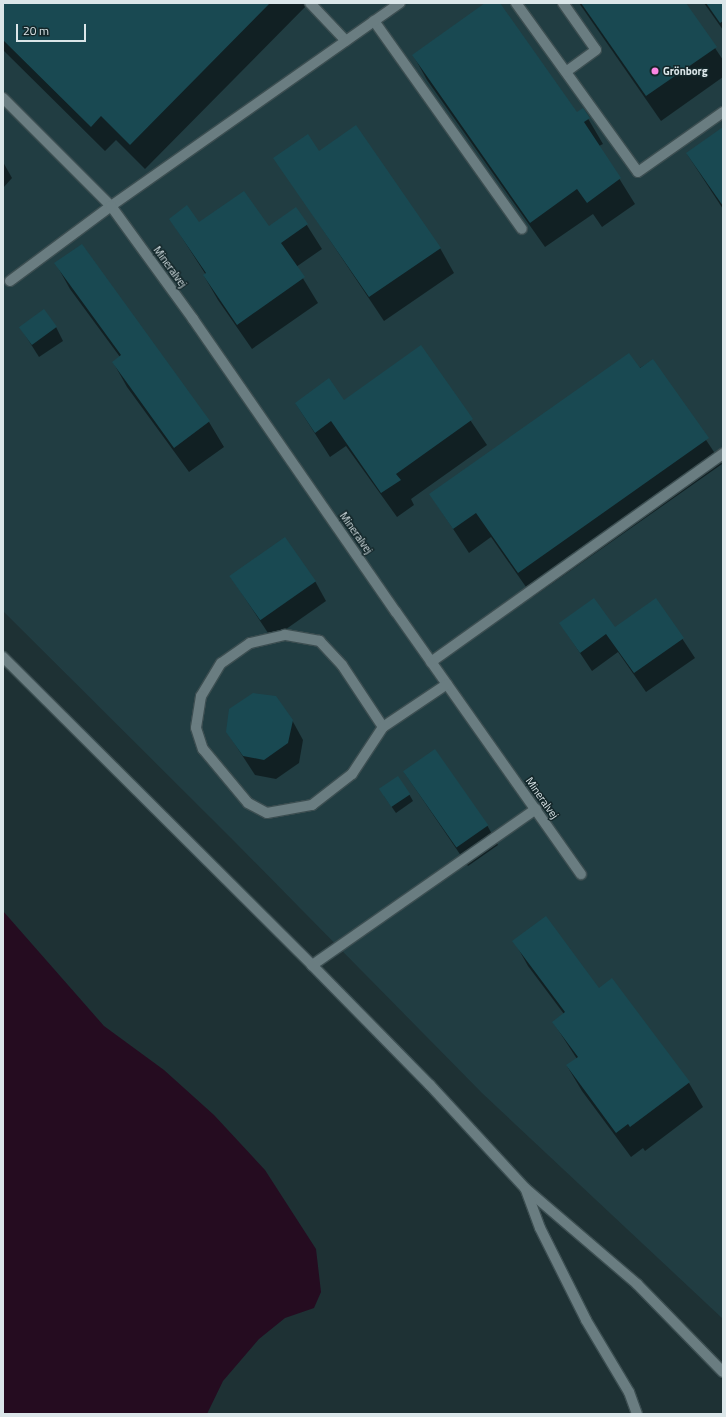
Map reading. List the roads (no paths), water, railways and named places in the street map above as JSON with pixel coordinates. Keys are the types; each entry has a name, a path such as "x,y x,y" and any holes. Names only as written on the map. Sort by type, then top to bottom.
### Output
{"street":[{"path":"310,3 346,41"},
{"path":"10,281 111,206 400,3"},
{"path":"516,3 638,172 723,112"},
{"path":"563,3 596,50 566,72"},
{"path":"374,21 522,229"},
{"name":"Mineralvej","path":"3,98 111,206 193,319 431,662 581,874"},
{"path":"431,662 723,454"},
{"path":"383,727 342,665 320,641 285,635 250,643 221,663 201,696 196,728 203,750 248,803 267,812 312,805 352,774 383,727 447,684"},
{"path":"3,656 430,1085 525,1188 637,1284 723,1372"},
{"path":"312,965 536,809"},
{"path":"525,1188 540,1228 586,1320 629,1392 637,1414"}],"place":[{"name":"Grönborg","path":"655,71"}]}
